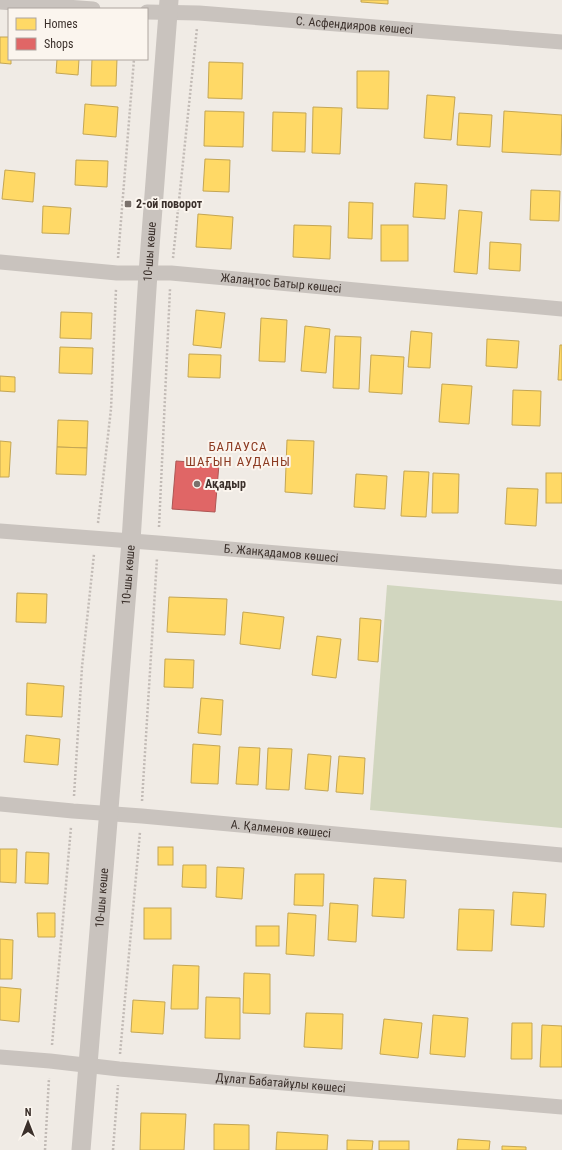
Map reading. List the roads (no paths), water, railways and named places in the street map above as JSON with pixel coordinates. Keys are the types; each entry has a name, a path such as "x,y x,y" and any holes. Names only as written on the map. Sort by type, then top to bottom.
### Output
{"street":[{"path":"0,2 80,8"},
{"name":"С. Асфендияров көшесі","path":"148,12 169,7 199,13 562,42"},
{"name":"10-шы көше","path":"81,1150 131,541 148,273 169,7"},
{"name":"Жалаңтос Батыр көшесі","path":"0,262 117,273 171,273 562,309"},
{"name":"Б. Жанқадамов көшесі","path":"0,531 562,577"},
{"name":"А. Қалменов көшесі","path":"0,804 562,855"},
{"name":"Дұлат Бабатайұлы көшесі","path":"0,1058 562,1106"}],"place":[{"name":"2-ой поворот","path":"128,204"},
{"name":"Ақадыр","path":"197,484"}],"district":[{"name":"БАЛАУСА ШАҒЫН АУДАНЫ","path":"238,454"}]}
